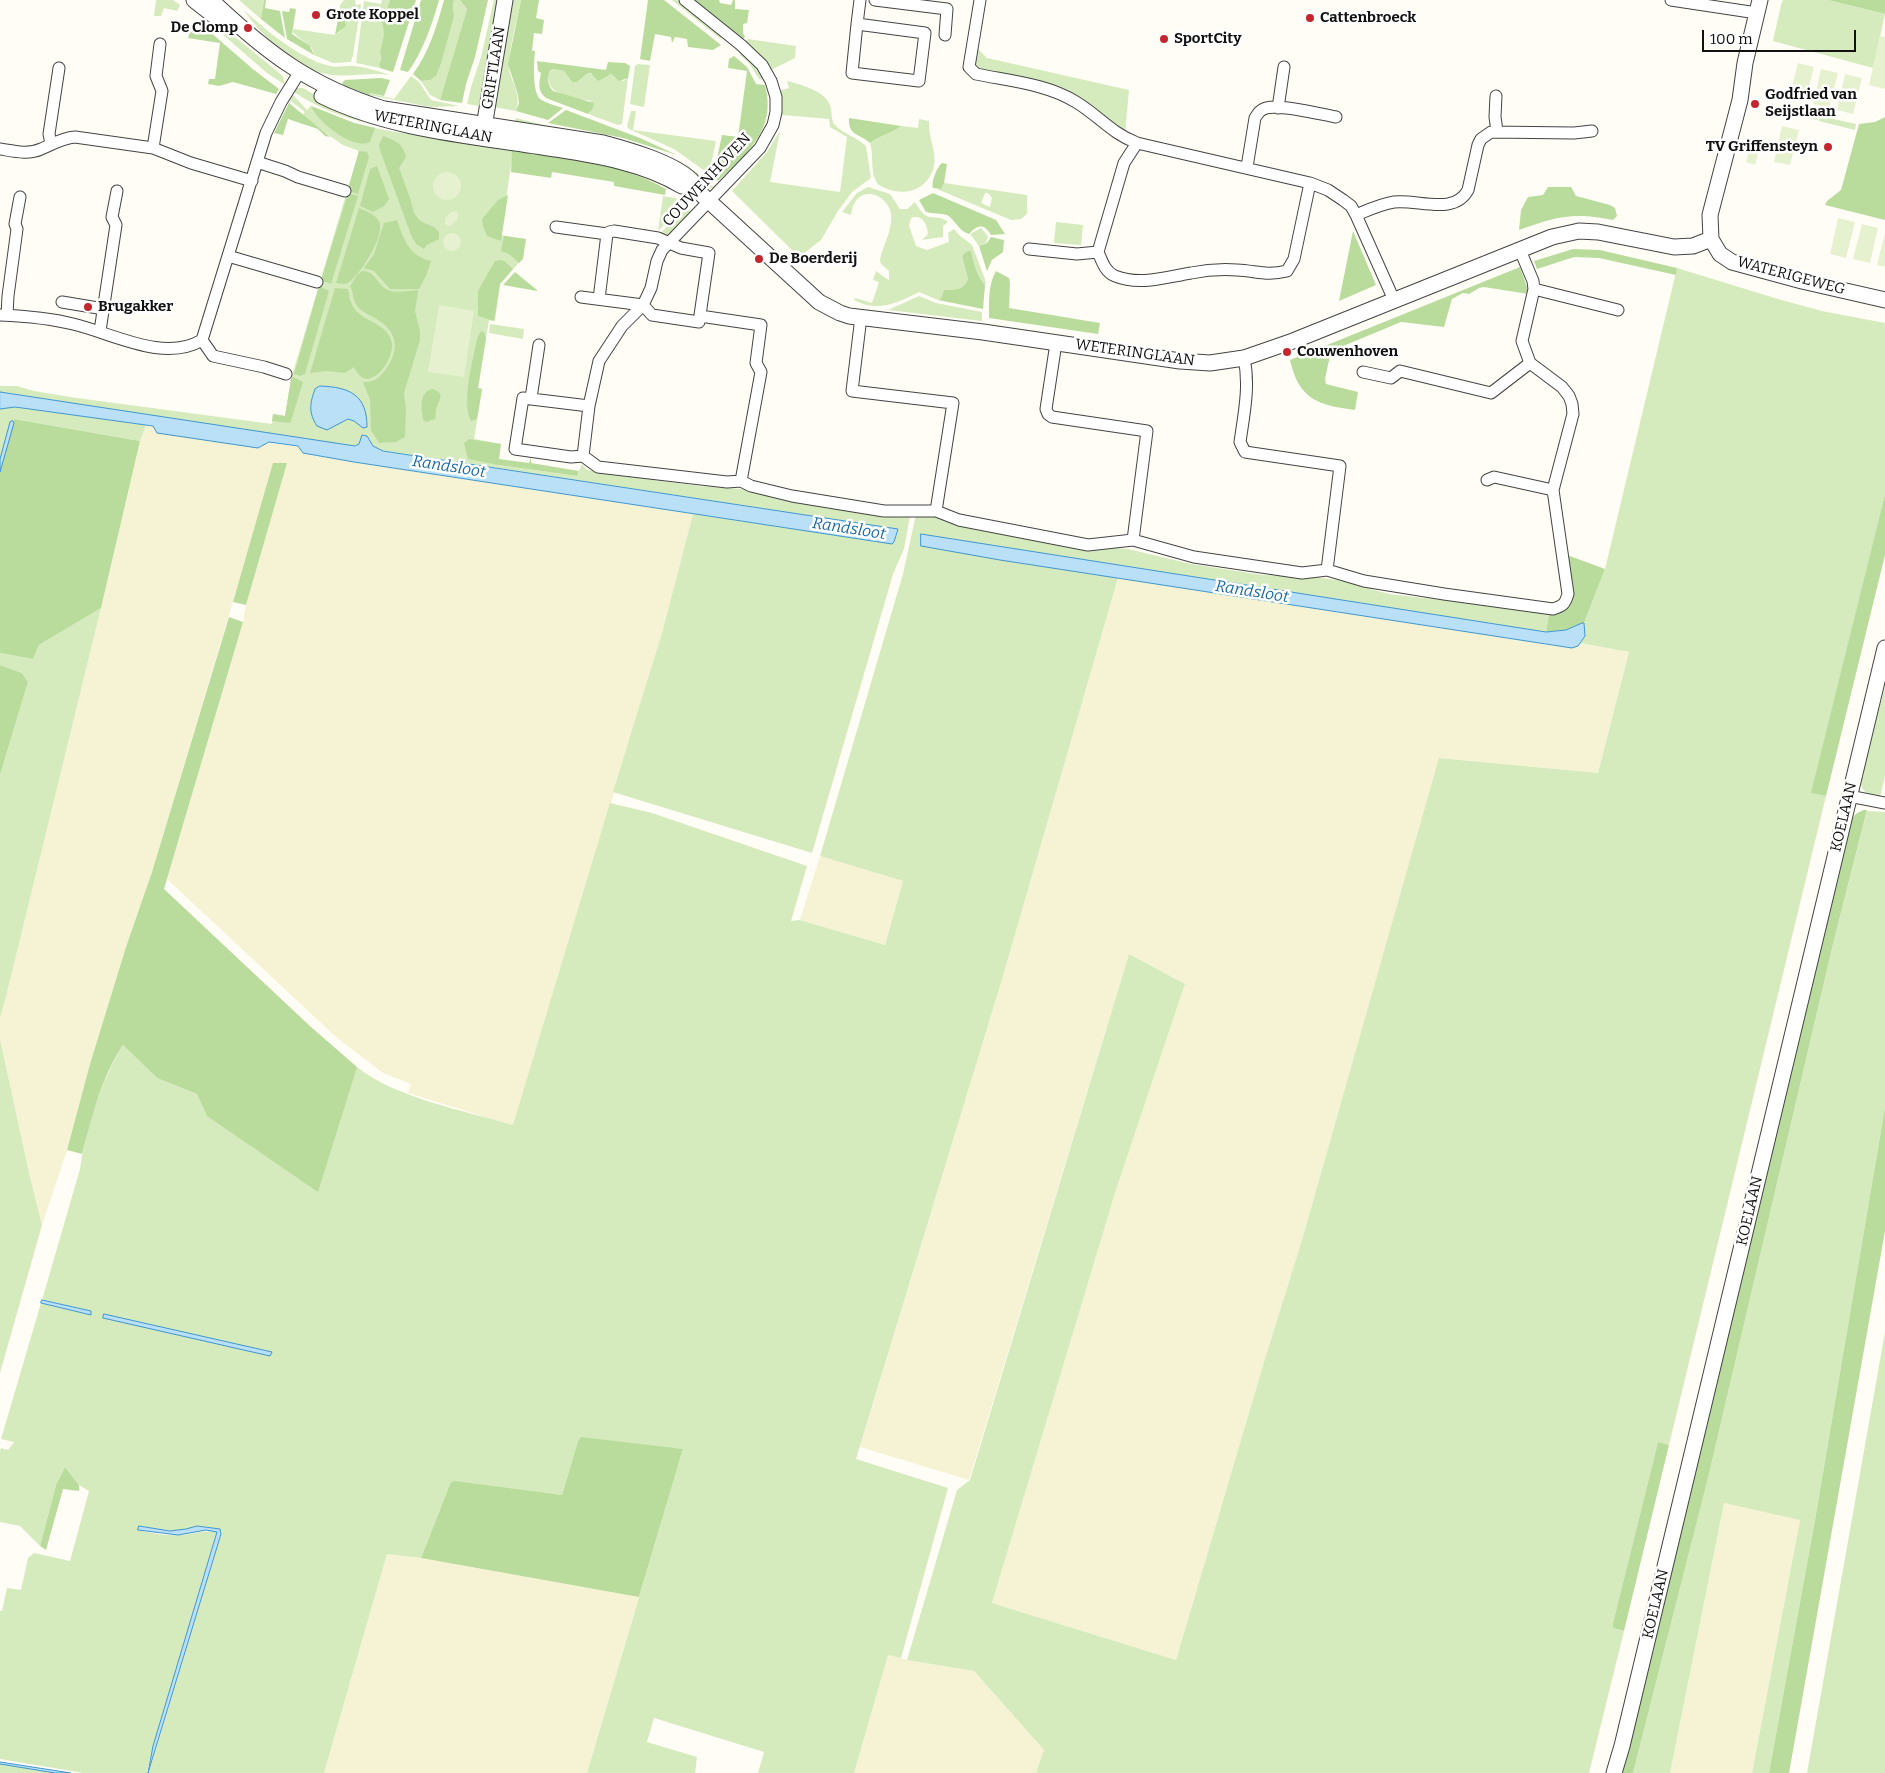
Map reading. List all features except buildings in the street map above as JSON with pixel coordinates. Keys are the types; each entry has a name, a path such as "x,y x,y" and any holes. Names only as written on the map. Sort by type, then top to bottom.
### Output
{"street":[{"name":"GRIFTLAAN","path":"484,131 505,0"},
{"name":"COUWENHOVEN","path":"583,456 589,406 599,361 622,326 643,305 651,288 662,250 704,197 760,148 773,125 776,97 771,81 756,58 685,0"},
{"path":"857,24 925,33 919,81 852,73 857,24 860,0"},
{"path":"875,0 947,9 945,35"},
{"path":"980,0 969,68 976,74 1058,92 1078,103 1121,137 1137,143 1246,167 1310,183 1328,190 1351,206 1356,214 1394,300"},
{"path":"1671,0 1758,6 1740,100 1710,215 1711,240"},
{"name":"WETERINGLAAN","path":"207,2 263,58 297,76 320,95 362,113 402,123 484,131 623,161 668,178 704,197 819,302 840,313 861,318 1180,361 1210,363 1244,358 1292,341 1552,236 1579,232 1598,232 1674,247 1693,246 1711,240"},
{"path":"153,148 162,91 156,76 160,44"},
{"path":"1278,108 1284,67"},
{"path":"51,144 49,134 59,68"},
{"path":"20,197 4,296 4,315 50,319 100,331 143,346 167,349 191,347 202,340 257,162 274,114 297,76"},
{"path":"1496,96 1495,117 1497,131"},
{"path":"1246,167 1255,118 1264,109 1278,108 1336,116"},
{"path":"1356,214 1393,202 1446,204 1457,202 1468,190 1478,145 1485,135 1497,131 1574,133 1592,130"},
{"path":"0,148 29,152 40,150 64,138 75,137 153,148 191,163 252,180"},
{"path":"1137,143 1124,163 1098,252 1106,268 1113,276 1136,281 1156,280 1210,270 1238,270 1272,274 1286,270 1294,260 1310,183"},
{"path":"257,162 345,191"},
{"path":"100,331 116,225 112,217 116,192"},
{"name":"COUWENHOVEN","path":"556,227 607,234 614,231 658,238 681,248 709,254 700,316"},
{"path":"599,299 607,234"},
{"name":"WATERIGEWEG","path":"1711,240 1720,254 1732,262 1802,281 1885,300"},
{"path":"1029,249 1077,254 1098,252"},
{"path":"589,406 523,398 515,449 571,457 583,456 598,467 728,482 741,481 751,486 792,496 884,511 936,511 959,520 1088,546 1133,540 1194,557 1302,573 1326,570 1364,581 1553,609 1565,604 1568,594 1553,490 1572,414 1572,404 1562,387 1530,363 1522,341 1534,289 1533,280 1520,250"},
{"path":"228,256 317,282"},
{"path":"1534,289 1618,310"},
{"path":"581,297 643,305 652,315 699,322 700,316 761,326 756,363 761,372 741,481"},
{"path":"62,302 104,309"},
{"path":"861,318 852,391 953,403 936,511"},
{"path":"202,340 213,356 264,367 286,374"},
{"path":"1056,343 1046,409 1048,414 1052,417 1147,431 1133,540"},
{"path":"531,398 539,345"},
{"path":"1244,358 1247,372 1241,448 1245,452 1340,466 1326,570"},
{"path":"1364,372 1391,378 1400,371 1491,393 1530,363"},
{"path":"1487,480 1494,477 1553,490"},
{"name":"KOELAAN","path":"1614,1773 1885,648"},
{"path":"1849,796 1885,803"}],"shaded area":[{"path":"146,425 298,447 303,453 354,462 693,514 662,633 514,1126 408,1093 411,1084 383,1073 337,1038 167,879 243,622 246,605 286,463 237,588 152,872 126,947 90,1064 67,1150 42,1225 0,1039 0,1018 140,441"},
{"path":"1118,578 1571,648 1578,646 1580,643 1629,652 1598,773 1440,758 1302,1240 1176,1660 992,1603 1115,1193 1185,984 1129,954 969,1480 860,1447 1003,976"},
{"path":"820,856 903,881 885,945 800,920"},
{"path":"1724,1503 1800,1519 1752,1773 1670,1773"},
{"path":"387,1554 421,1558 639,1597 587,1773 324,1773"},
{"path":"888,1654 907,1660 974,1671 1044,1750 1036,1773 854,1773"}],"green space":[{"path":"156,0 173,0 180,5 177,11 164,8 161,16 154,16"},
{"path":"239,0 264,0 261,19"},
{"path":"264,0 266,0 265,8 280,11 285,38 261,19"},
{"path":"344,0 355,0 356,5 361,4 353,55 351,62 333,63 314,55 312,48 292,32 294,29 335,35 343,27 343,16 339,14 340,5"},
{"path":"382,0 390,0 382,22 384,34 380,68 356,63 364,1 381,4"},
{"path":"390,0 416,0 393,72 380,68 379,64 384,34 382,22"},
{"path":"421,0 439,0 427,37 408,72 400,70"},
{"path":"444,0 455,0 453,2 454,16 441,63 436,76 430,80 421,81 413,74 428,48"},
{"path":"460,0 467,9 440,100 430,95 421,81 430,80 454,16 453,2"},
{"path":"460,0 488,0 462,103 440,100 467,9"},
{"path":"494,0 499,0 479,106 467,104 481,57"},
{"path":"511,0 521,0 509,62 510,74 518,97 516,111 494,107"},
{"path":"521,0 539,0 536,18 544,20 542,34 534,33 532,51 535,51 534,76 537,95 548,103 563,108 548,120 516,111 519,103 518,95 508,64"},
{"path":"648,0 664,0 721,45 713,50 688,47 687,39 675,37 672,43 671,37 655,34 650,61 640,59"},
{"path":"672,0 677,0 719,34 722,40"},
{"path":"692,0 719,0 720,3 731,5 733,0 735,0 735,9 749,10 747,23 743,24 745,37 742,40"},
{"path":"1783,0 1828,0 1885,14 1873,68 1773,41"},
{"path":"1828,0 1885,0 1885,14"},
{"path":"290,8 296,9 292,34 310,46 314,55 287,39 282,11 289,12"},
{"path":"244,10 284,43 319,63 333,67 363,67 390,75 332,75 307,67 282,52"},
{"path":"339,14 343,16 346,26 335,35"},
{"path":"191,28 210,32 279,89 276,94 233,82 219,86 208,84 209,79 215,79 220,43 188,38"},
{"path":"224,28 283,76 285,85 267,73 221,33"},
{"path":"1880,36 1885,37 1885,89 1869,85"},
{"path":"748,39 796,46 795,58 771,70 758,53 745,42"},
{"path":"975,46 987,58 1129,90 1125,134 1090,107 975,69 972,63"},
{"path":"741,51 753,61 766,80 759,79 749,63 740,55"},
{"path":"734,56 747,67 756,84 765,85 768,101 767,115 763,128 749,150 718,181 713,177 722,135 738,137 747,71 728,68 729,59"},
{"path":"537,61 606,70 608,62 625,63 630,66 628,78 619,81 611,74 598,81 591,73 588,73 577,82 572,82 564,71 553,69 550,71 548,81 553,91 594,103 592,110 588,114 546,98 541,93 539,87 541,73 538,71"},
{"path":"1798,63 1814,67 1805,102 1789,98"},
{"path":"638,64 650,65 644,107 630,104 635,66"},
{"path":"553,69 564,71 572,82 577,82 588,73 607,76 611,74 623,81 628,78 622,124 618,125 588,114 590,113 591,101 569,97 556,92 549,82 548,74"},
{"path":"1821,69 1838,73 1829,108 1813,104"},
{"path":"1845,74 1862,78 1853,114 1837,110"},
{"path":"411,76 419,82 431,100 459,106 430,107 369,95 369,93 394,99"},
{"path":"381,78 390,80 384,96 370,93 369,95 344,86 342,83 345,80"},
{"path":"787,81 812,89 827,100 834,124 866,146 871,178 852,192 821,240 799,257 732,191 767,152 780,131 770,182 840,192 847,137 830,127 829,119 782,115 781,90 789,88"},
{"path":"297,88 303,88 320,98 403,131 375,125 333,112 294,92"},
{"path":"290,95 293,95 307,110 311,106 354,123 384,130 513,151 501,235 525,239 523,258 500,284 495,321 489,320 478,388 482,389 474,439 501,444 497,465 577,476 582,464 587,470 601,473 700,486 756,490 910,516 904,549 893,574 812,853 613,792 662,633 693,514 892,544 898,529 0,392 0,386 17,386 34,391 77,398 272,424 273,414 285,416 291,379 359,151 343,145 318,128 297,122 305,112 288,99"},
{"path":"289,103 330,137 325,136 318,129 288,119 283,135 274,133"},
{"path":"311,106 354,123 375,128 370,142 363,144 345,139 320,119"},
{"path":"1781,106 1818,115 1817,120 1780,111"},
{"path":"566,110 640,138 677,155 623,138 548,123"},
{"path":"631,111 636,111 633,130 716,141 709,174 674,149 629,129 627,126"},
{"path":"1820,116 1856,124 1855,130 1819,121"},
{"path":"1885,117 1885,220 1825,205 1827,201 1841,190 1859,124 1875,122"},
{"path":"516,118 625,142 682,162 679,168 514,125"},
{"path":"849,118 901,126 870,143 852,131"},
{"path":"919,119 929,121 935,161 927,181 915,189 900,192 879,185 874,177 870,143 901,126 918,128"},
{"path":"1782,126 1799,130 1790,165 1774,162"},
{"path":"383,136 392,139 403,148 406,157 399,168 414,213 420,221 434,227 439,232 439,239 427,245 424,249 416,244 411,235 380,150 379,145"},
{"path":"1751,143 1760,146 1755,165 1746,162"},
{"path":"359,151 367,152 369,157 358,194 348,189"},
{"path":"512,151 572,158 611,167 648,180 666,189 665,195 614,186 614,182 552,172 551,178 511,172"},
{"path":"942,163 947,164 944,183 941,189 933,188 935,175"},
{"path":"685,164 714,187 708,189 704,187 681,170"},
{"path":"377,166 389,199 384,206 373,212 360,206 370,169"},
{"path":"447,172 457,176 461,186 457,196 447,200 437,196 433,186 437,176"},
{"path":"944,183 1027,195 1027,214 1021,219 1011,220 937,189 941,189","holes":["985,193 988,193 992,198 990,207 981,203"]},
{"path":"868,187 890,194 900,209 907,209 915,202 924,214 948,222 943,226 943,237 922,240 928,234 925,223 918,217 911,218 909,226 916,246 927,250 949,242 948,233 954,229 972,245 986,282 985,285 976,270 971,252 962,256 968,279 966,283 958,289 944,290 941,298 938,300 919,292 895,303 879,306 871,306 854,300 855,298 872,303 879,282 873,280 876,271 889,280 889,271 881,264 880,260 891,223 890,210 884,200 874,195 863,195 853,205 851,215 842,212 857,193"},
{"path":"1548,187 1571,187 1576,196 1615,208 1617,216 1613,220 1587,216 1566,217 1545,221 1519,230 1521,210 1528,197 1543,195"},
{"path":"348,193 358,196 331,284 321,280"},
{"path":"933,193 996,220 1005,234 991,235 983,227 978,227 969,234 965,233 947,215 926,212 919,200"},
{"path":"508,195 501,241 487,236 482,219 498,200"},
{"path":"663,196 675,198 683,205 658,231"},
{"path":"685,207 691,212 671,233 668,235 660,234"},
{"path":"359,208 375,216 379,221 379,235 371,254 353,279 346,284 336,283"},
{"path":"456,211 458,213 457,219 454,223 447,226 445,218 451,212"},
{"path":"1838,218 1855,222 1846,258 1830,254"},
{"path":"397,220 405,240 412,251 431,261 419,289 390,289 374,271 364,268 374,254 384,223"},
{"path":"1056,222 1083,225 1081,245 1054,243"},
{"path":"1862,224 1878,228 1870,263 1853,259"},
{"path":"981,228 988,236 986,243 979,246 970,234"},
{"path":"1353,231 1376,285 1339,301"},
{"path":"452,233 458,236 461,242 458,248 452,251 446,248 443,242 446,236"},
{"path":"1885,233 1885,267 1877,265"},
{"path":"504,236 526,239 523,259 519,263 509,254 501,251"},
{"path":"991,237 1004,240 1003,252 992,260 987,271 979,246 987,243"},
{"path":"1573,249 1600,250 1677,268 1676,275 1599,258 1574,257 1537,269 1534,261"},
{"path":"971,251 977,273 985,285 983,309 938,300 941,298 944,290 958,289 966,283 968,279 962,256 966,252"},
{"path":"500,260 513,269 500,284 494,321 478,316 478,291 495,261"},
{"path":"1520,267 1528,294 1484,287 1479,288 1469,294 1463,293 1452,299 1444,327 1401,322 1331,351 1325,379 1326,384 1358,392 1355,410 1321,403 1305,392 1299,384 1290,360"},
{"path":"1677,268 1822,311 1885,323 1885,494 1812,793 1826,796 1669,1445 1658,1442 1613,1623 1613,1628 1624,1631 1589,1773 1036,1773 1044,1750 974,1671 907,1660 957,1490 970,1480 1129,954 1185,984 1115,1193 992,1603 1176,1660 1302,1240 1439,758 1598,773 1629,652 1580,643 1585,636 1584,623 1605,569"},
{"path":"362,271 373,275 389,291 418,290 415,311 420,331 420,340 404,393 406,410 405,437 396,442 379,443 371,430 370,400 363,382 374,380 384,372 393,357 395,344 394,338 387,327 356,305 350,286"},
{"path":"996,271 1009,278 1009,308 1100,323 1098,334 989,318 990,288"},
{"path":"515,272 537,290 537,291 503,285"},
{"path":"319,286 329,291 305,374 300,376 294,374"},
{"path":"335,288 348,289 351,301 358,313 381,327 390,337 392,351 389,359 373,378 366,379 360,376 354,367 345,373 327,371 310,373"},
{"path":"919,296 936,303 982,312 982,321 888,310"},
{"path":"439,305 474,311 464,377 428,372"},
{"path":"490,324 524,329 523,339 489,333"},
{"path":"481,331 484,332 486,338 478,388 482,389 477,419 471,421 468,413 467,392 477,339"},
{"path":"293,377 303,382 291,421 290,423 272,421 273,414 285,416 291,379"},
{"path":"432,389 439,393 440,398 435,419 426,422 423,419 422,401 425,394"},
{"path":"15,407 146,425 140,441 14,419 0,465 0,409"},
{"path":"14,419 140,441 101,608 39,645 33,659 0,653 0,465"},
{"path":"469,439 501,444 499,459 529,463 531,457 531,463 579,471 577,476 468,459 464,443"},
{"path":"273,463 287,463 246,605 233,602"},
{"path":"1885,494 1885,555 1826,796 1811,793"},
{"path":"918,515 936,517 993,533 1038,541 1128,549 1191,564 1263,575 1337,580 1389,594 1549,614 1546,632 921,534 921,540 1000,560 1118,578 1003,976 856,1459 948,1488 901,1658 888,1655 854,1773 758,1773 764,1752 654,1718 647,1742 697,1757 695,1773 587,1773 683,1449 578,1441 562,1495 450,1484 421,1558 387,1554 324,1773 83,1773 0,1759 0,1611 2,1611 7,1588 21,1590 28,1558 34,1553 70,1561 89,1491 79,1485 65,1467 56,1485 40,1546 20,1526 0,1522 0,1451 1,1448 8,1450 14,1442 1,1439 41,1303 90,1315 91,1311 42,1300 80,1169 95,1105 123,1045 157,1078 197,1094 207,1116 352,1080 357,1067 373,1078 411,1095 453,1109 513,1125 610,803 652,813 807,866 791,921 800,920 885,945 903,881 820,856 903,574 915,519","holes":["139,1526 171,1531 197,1526 220,1529 221,1534 149,1772 147,1772 153,1746 217,1532 207,1531 172,1535 138,1530"]},
{"path":"1567,555 1605,569 1584,623 1566,630 1546,632 1549,614 1560,613 1567,609 1570,602 1572,584"},
{"path":"101,608 0,1018 0,775 28,682 22,673 0,665 0,653 33,659 39,645"},
{"path":"229,617 243,622 164,889 311,1027 357,1067 318,1192 207,1116 197,1094 157,1078 123,1045 103,1084 82,1154 67,1150 90,1064 126,947 152,872"},
{"path":"0,665 22,673 28,682 0,775"},
{"path":"1885,687 1885,776 1880,797 1866,793 1862,788 1860,780"},
{"path":"1867,810 1833,944 1708,1478 1633,1773 1619,1773 1851,819 1857,813"},
{"path":"1867,811 1885,812 1885,1107 1815,1520 1769,1773 1752,1773 1800,1520 1724,1503 1670,1773 1633,1773 1708,1478 1833,944"},
{"path":"0,1039 42,1225 0,1373"},
{"path":"1885,1107 1885,1231 1789,1773 1769,1773 1815,1520"},
{"path":"1885,1332 1885,1773 1807,1773"},
{"path":"581,1437 683,1449 639,1597 421,1558 450,1484 454,1481 562,1495 578,1441"},
{"path":"1658,1442 1669,1445 1624,1631 1613,1628 1613,1623"},
{"path":"65,1467 79,1485 79,1491 63,1489 46,1550 40,1546 56,1485"},
{"path":"0,1764 57,1773 0,1773"}],"water":[{"path":"320,386 340,388 355,395 364,407 367,427 363,428 348,419 327,430 317,426 312,416 311,403 315,389"},
{"name":"Randsloot","path":"0,392 355,446 359,444 362,435 367,436 373,446 383,451 898,529 892,544 354,462 303,453 298,446 269,442 258,448 157,433 153,426 15,407 0,409"},
{"path":"13,421 0,472 0,459 10,422"},
{"name":"Randsloot","path":"921,534 1546,632 1566,630 1584,623 1585,636 1578,646 1572,648 1000,560 921,546"},
{"path":"42,1300 91,1311 91,1315 41,1303"},
{"path":"104,1314 272,1352 270,1356 103,1318"},
{"path":"139,1526 170,1531 197,1526 220,1529 221,1534 148,1773 153,1746 217,1532 206,1530 178,1535 138,1530"},
{"path":"0,1762 71,1773 55,1773 0,1764"}],"place":[{"name":"Grote Koppel","path":"316,15"},
{"name":"Cattenbroeck","path":"1310,18"},
{"name":"De Clomp","path":"248,28"},
{"name":"SportCity","path":"1164,39"},
{"name":"Godfried van Seijstlaan","path":"1755,104"},
{"name":"TV Griffensteyn","path":"1828,147"},
{"name":"De Boerderij","path":"759,259"},
{"name":"Brugakker","path":"88,307"},
{"name":"Couwenhoven","path":"1287,352"}]}
